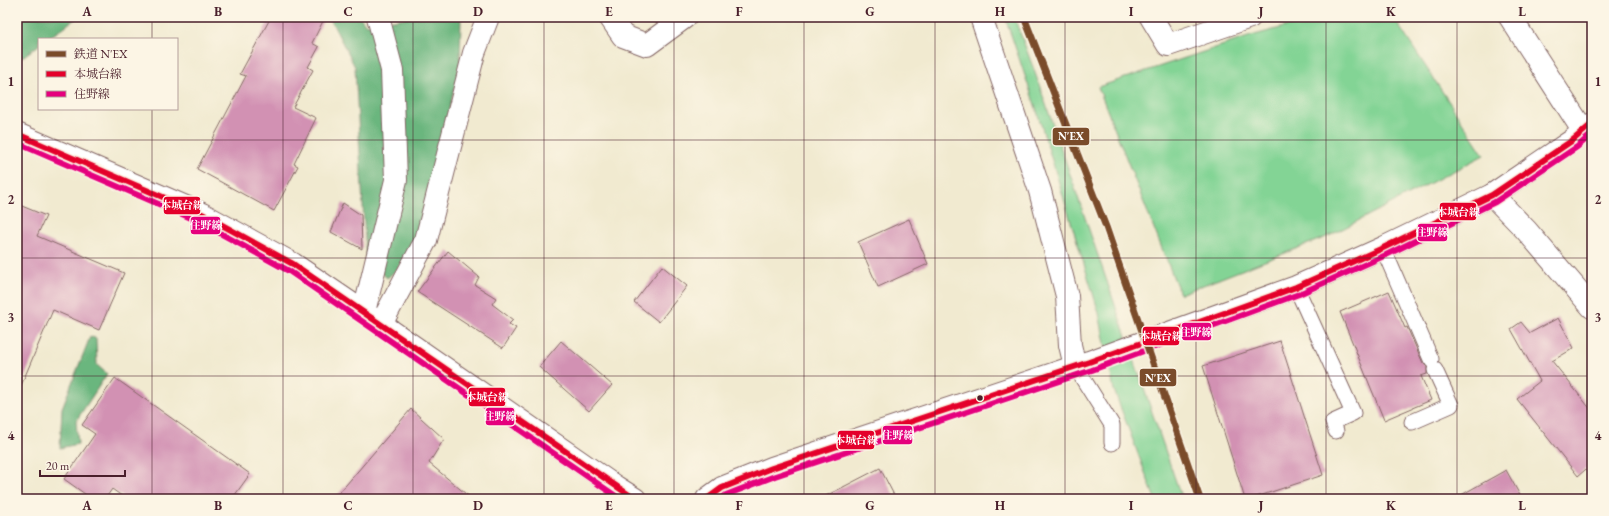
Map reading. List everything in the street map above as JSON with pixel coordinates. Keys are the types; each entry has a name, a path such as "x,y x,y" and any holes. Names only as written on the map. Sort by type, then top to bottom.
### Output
{"main road":[{"path":"372,318 396,180 392,70 378,17"},
{"path":"372,318 426,240 474,52 488,17"},
{"path":"610,17 623,36 647,45 685,17"},
{"path":"981,17 1040,190 1067,296 1070,345 1082,364"},
{"path":"1151,17 1168,45 1250,17"},
{"path":"707,499 722,488 772,468 1082,364 1296,287 1383,248 1492,195 1573,140 1588,128 1510,17"},
{"path":"17,134 202,214 293,264 616,488 635,499"},
{"path":"1492,195 1526,230 1592,307"}],"lane":[{"path":"1383,248 1451,405 1412,422"},
{"path":"1296,287 1353,413 1333,422 1336,431"},
{"path":"1082,364 1112,425 1112,443"}],"green space":[{"path":"17,17 79,17 55,34 44,38 38,38 38,46 17,61"},
{"path":"329,17 360,17 366,25 410,17 461,17 460,66 417,239 398,269 387,278 366,258 355,67"},
{"path":"1005,17 1014,17 1033,67 1182,499 1155,499 1114,390 1099,313 1036,108"},
{"path":"1321,17 1393,17 1484,155 1329,236 1180,294 1098,87 1251,36"},
{"path":"90,337 96,338 97,365 107,374 76,421 78,444 60,448 62,408"}],"building":[{"path":"271,17 325,17 312,43 319,47 308,67 313,70 293,107 316,118 294,164 298,166 274,211 197,169 246,76 240,74"},
{"path":"343,203 361,215 362,249 331,232"},
{"path":"17,204 46,216 37,236 124,273 99,330 53,310 17,395"},
{"path":"909,219 928,264 878,287 858,242"},
{"path":"448,251 479,277 475,285 496,298 492,304 513,320 509,324 516,328 503,348 417,292"},
{"path":"662,266 687,286 659,322 634,302"},
{"path":"1389,291 1405,328 1407,327 1423,363 1427,367 1427,374 1421,376 1431,400 1384,420 1340,312"},
{"path":"1558,318 1574,348 1552,361 1592,411 1592,464 1578,476 1517,399 1540,381 1511,329 1521,322 1530,333"},
{"path":"561,341 612,385 589,411 539,367"},
{"path":"1280,341 1323,475 1250,499 1245,499 1203,366"},
{"path":"115,378 250,474 232,499 126,499 112,489 105,499 92,499 64,479 95,434 82,425"},
{"path":"411,409 444,439 429,463 472,499 334,499"},
{"path":"880,468 896,499 820,499"},
{"path":"1506,470 1522,499 1454,499"}],"rail line":[{"name":"N'EX","path":"1024,17 1106,227 1200,499"}],"transit line":[{"name":"本城台線","path":"707,499 722,488 772,468 1089,362 1296,287 1383,248 1492,195 1573,140 1592,124"},
{"name":"本城台線","path":"17,134 202,214 293,264 635,499"},
{"name":"住野線","path":"721,499 726,495 775,476 1092,370 1299,294 1386,255 1495,202 1577,147 1592,134"},
{"name":"住野線","path":"17,143 198,221 289,271 620,499"}]}
